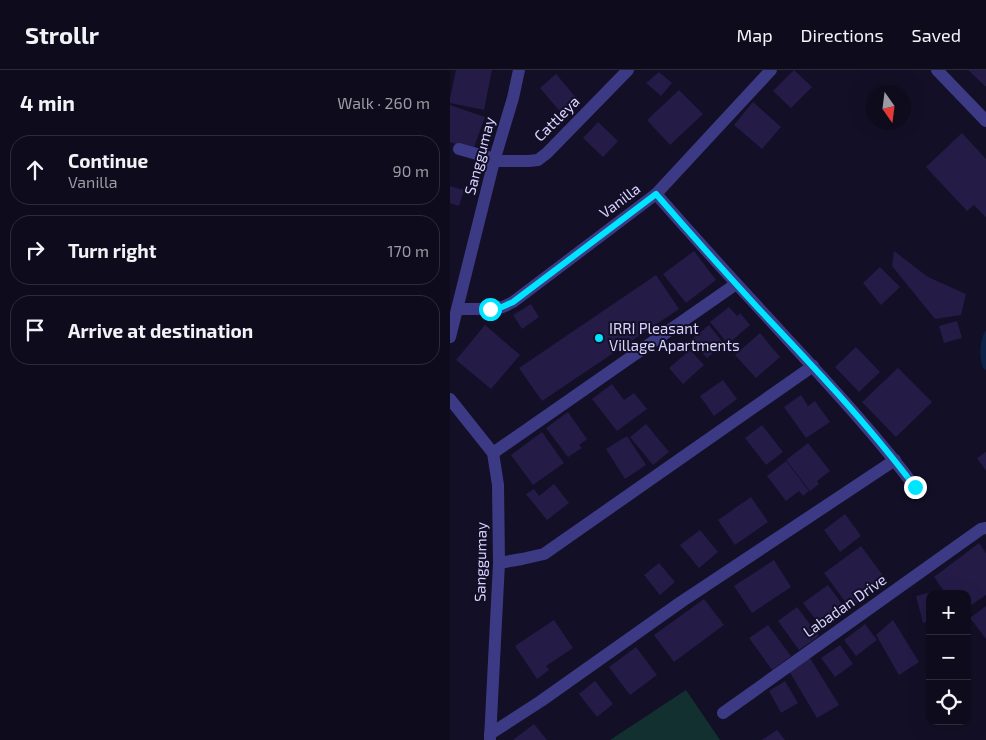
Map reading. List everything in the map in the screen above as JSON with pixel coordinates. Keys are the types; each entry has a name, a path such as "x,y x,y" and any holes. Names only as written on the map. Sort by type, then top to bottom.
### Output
{"street":[{"name":"Sanggumay","path":"450,334 519,70"},
{"name":"Cattleya","path":"458,149 495,160 538,160 628,70"},
{"name":"Vanilla","path":"458,309 496,308 513,302 656,194 770,70"},
{"path":"937,70 986,121"},
{"path":"656,194 736,284 813,366 895,460 915,487"},
{"path":"492,453 736,284"},
{"path":"498,563 544,554 813,366"},
{"name":"Sanggumay","path":"450,399 492,453 498,485 498,563 490,737"},
{"path":"490,737 681,602 895,460"},
{"name":"Labadan Drive","path":"723,712 986,528"}],"green space":[{"path":"686,690 720,740 610,740"}],"water":[{"path":"986,330 986,370 983,368 980,354 982,339"}],"building":[{"path":"456,70 492,70 484,110 450,103"},
{"path":"794,70 812,87 791,108 773,91"},
{"path":"968,70 986,70 986,86 985,86"},
{"path":"659,72 672,83 661,96 646,83"},
{"path":"556,74 579,101 563,115 540,88"},
{"path":"679,90 703,114 670,145 647,120"},
{"path":"753,102 781,127 762,149 734,125"},
{"path":"450,105 485,117 473,150 450,142"},
{"path":"598,122 618,141 603,157 583,138"},
{"path":"962,133 986,159 986,217 974,205 967,211 926,167"},
{"path":"450,186 464,190 459,206 450,203"},
{"path":"694,251 716,280 686,303 663,274"},
{"path":"894,251 928,277 966,294 961,315 935,319 892,266"},
{"path":"880,267 900,287 881,305 863,283"},
{"name":"IRRI Pleasant Village Apartments","path":"656,275 679,309 542,401 519,368"},
{"path":"531,304 539,317 522,329 513,315"},
{"path":"729,307 737,316 740,313 750,325 728,344 710,322"},
{"path":"957,321 962,338 944,343 939,326"},
{"path":"485,325 520,355 491,389 456,360"},
{"path":"709,325 724,344 707,358 691,340"},
{"path":"760,333 780,357 756,378 735,355"},
{"path":"856,347 880,372 859,392 835,367"},
{"path":"690,350 704,365 683,384 669,368"},
{"path":"898,368 932,402 896,437 862,402"},
{"path":"723,380 737,399 714,416 700,396"},
{"path":"612,384 624,400 634,393 647,409 617,431 592,399"},
{"path":"801,395 808,406 815,401 830,422 806,438 784,407"},
{"path":"568,412 587,439 579,445 582,448 568,457 546,428"},
{"path":"646,424 669,452 653,465 630,437"},
{"path":"762,425 783,452 766,465 745,438"},
{"path":"542,432 564,463 533,485 511,455"},
{"path":"627,436 646,465 625,479 606,449"},
{"path":"808,443 830,471 817,481 819,484 810,491 786,460"},
{"path":"986,452 986,471 977,458"},
{"path":"786,461 809,491 803,496 799,491 786,501 767,476"},
{"path":"554,484 569,503 547,520 526,494 534,489 539,496"},
{"path":"751,497 768,522 735,545 718,520"},
{"path":"845,514 861,536 840,552 824,530"},
{"path":"700,530 718,552 699,568 680,545"},
{"path":"979,543 986,553 986,595 971,605 971,590 943,590 934,577"},
{"path":"861,546 887,581 850,608 824,573"},
{"path":"774,560 791,587 752,613 734,586"},
{"path":"659,563 675,582 660,595 644,575"},
{"path":"828,585 847,611 823,629 803,603"},
{"path":"926,593 926,622 923,623 916,596"},
{"path":"704,599 724,625 674,662 654,635"},
{"path":"986,606 986,639 971,619 971,617"},
{"path":"797,607 819,636 799,650 778,621"},
{"path":"554,620 573,648 546,666 549,670 537,679 515,646"},
{"path":"893,620 919,662 899,675 876,635"},
{"path":"865,624 877,640 856,656 844,640"},
{"path":"768,625 791,656 772,670 749,638"},
{"path":"840,645 853,664 835,677 821,658"},
{"path":"636,647 657,675 630,695 609,667"},
{"path":"810,658 839,705 817,718 789,671"},
{"path":"595,681 613,704 597,717 579,694"},
{"path":"785,681 798,703 781,713 769,691"},
{"path":"534,724 547,740 513,740"},
{"path":"777,730 785,740 762,740"}],"place":[{"name":"IRRI Pleasant Village Apartments","path":"599,338"}],"route":[{"path":"490,309 502,307 513,302 656,194 736,284 813,366 895,460 915,487"}]}
